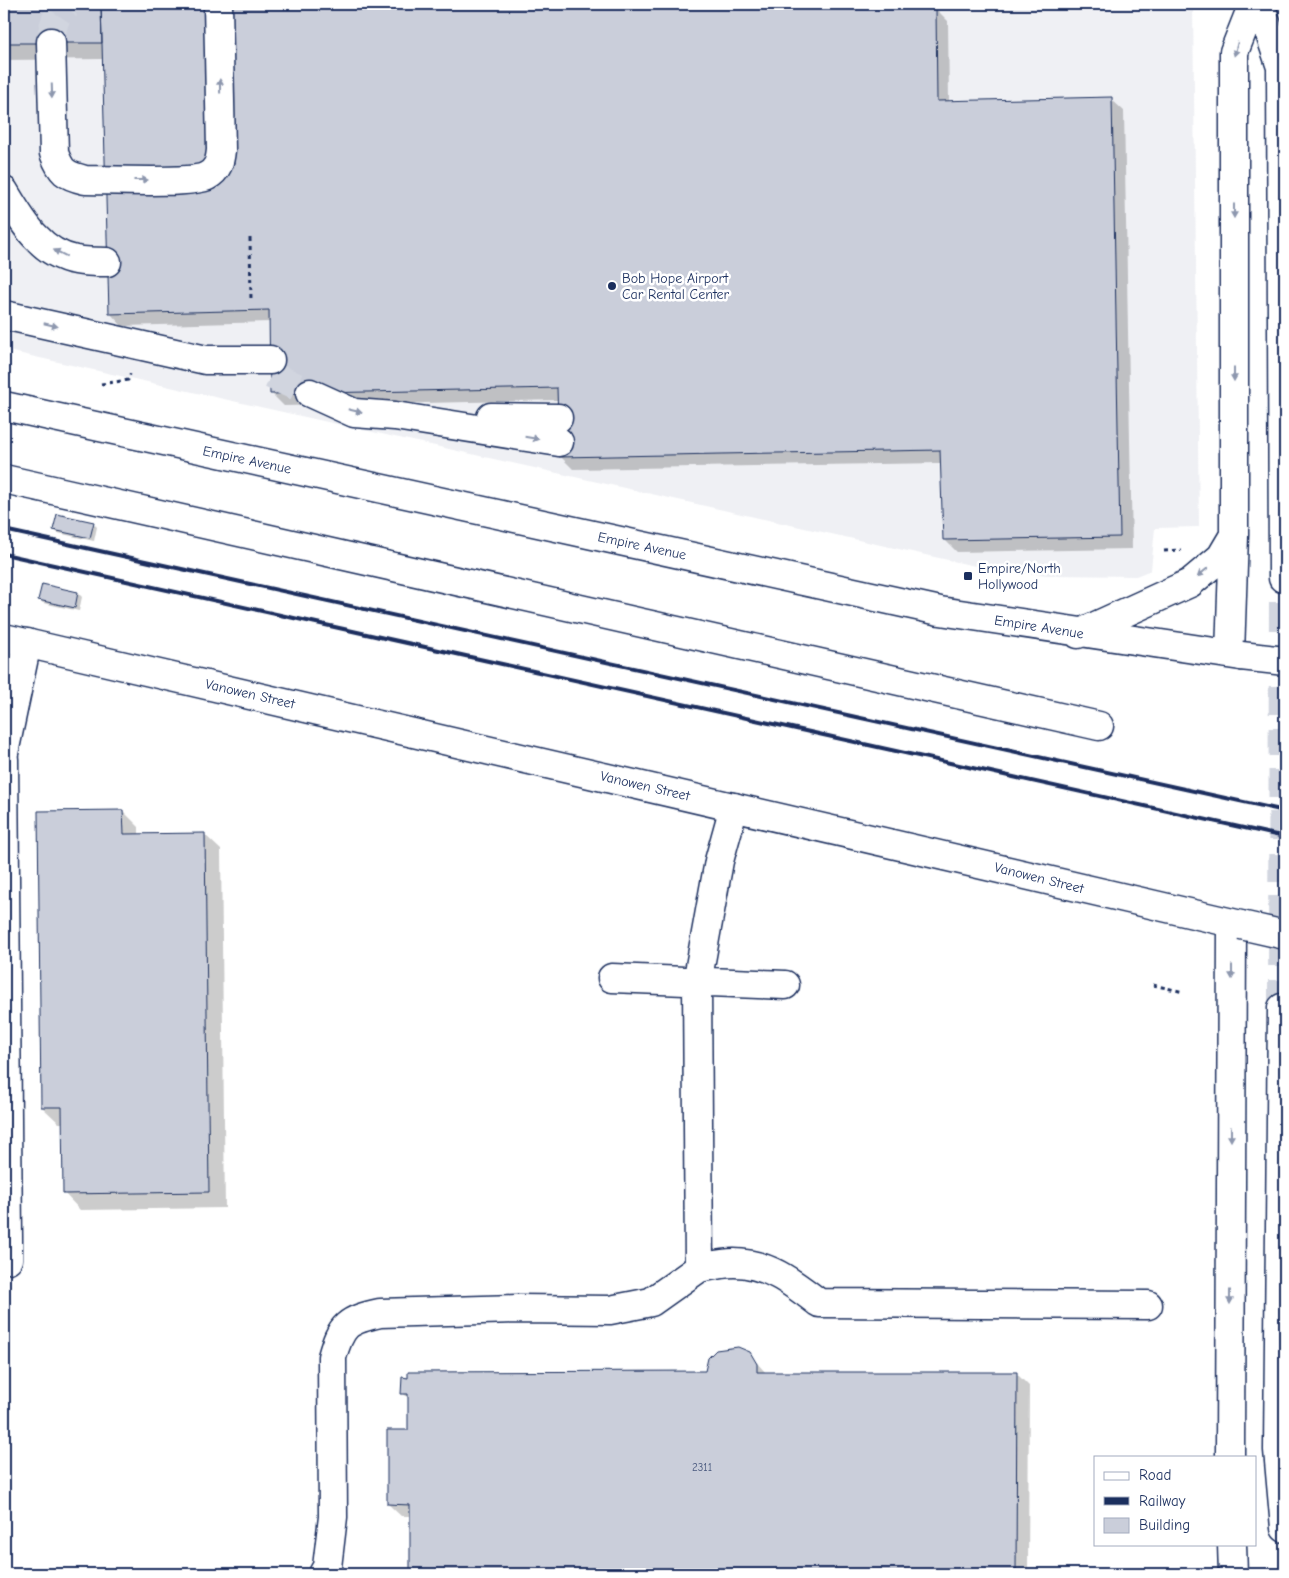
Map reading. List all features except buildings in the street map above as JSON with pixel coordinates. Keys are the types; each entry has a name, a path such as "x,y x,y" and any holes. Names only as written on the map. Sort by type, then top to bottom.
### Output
{"main road":[{"path":"51,42 54,153 59,166 68,176 84,180 198,180 215,170 220,163 218,4"},
{"path":"1236,655 1234,535 1234,52 1253,4"},
{"path":"1260,4 1281,67 1283,578"},
{"path":"4,191 29,232 51,249 74,260 107,262"},
{"path":"4,314 206,360 270,367"},
{"path":"310,392 354,413 559,430"},
{"name":"Empire Avenue","path":"4,406 940,612 1078,634 1285,662"},
{"path":"4,479 1099,726"},
{"path":"1078,634 1190,583 1221,558 1234,535"},
{"path":"4,754 16,640"},
{"name":"Vanowen Street","path":"16,640 1285,935"},
{"path":"4,760 8,1259 4,1259"},
{"path":"699,1268 697,983 719,861 734,806"},
{"path":"1230,1456 1236,924"},
{"path":"612,978 697,983 785,985"},
{"path":"1282,1008 1278,1450 1285,1528"},
{"path":"323,1574 327,1567 333,1516 332,1357 339,1332 359,1318 380,1313 518,1308 610,1310 651,1302 699,1268 734,1263 765,1267 786,1278 819,1303 1148,1306"},
{"path":"1232,1546 1233,1574"}],"path":[{"path":"250,238 251,302"},
{"path":"1164,551 1188,550"},
{"path":"1153,985 1184,992"}],"shaded area":[{"name":"Bob Hope Airport Car Rental Center","path":"4,4 1193,4 1199,527 1155,528 1151,570 1136,576 1048,575 993,570 4,350"}],"tunnel":[{"path":"51,42 55,20 61,11 70,4"},
{"path":"271,375 310,393"},
{"path":"1282,1008 1283,578"}],"railway":[{"path":"4,530 1285,811"},
{"path":"4,554 1285,837"}],"place":[{"name":"Bob Hope Airport Car Rental Center","path":"612,286"},
{"name":"Empire/North Hollywood","path":"968,576"}]}
